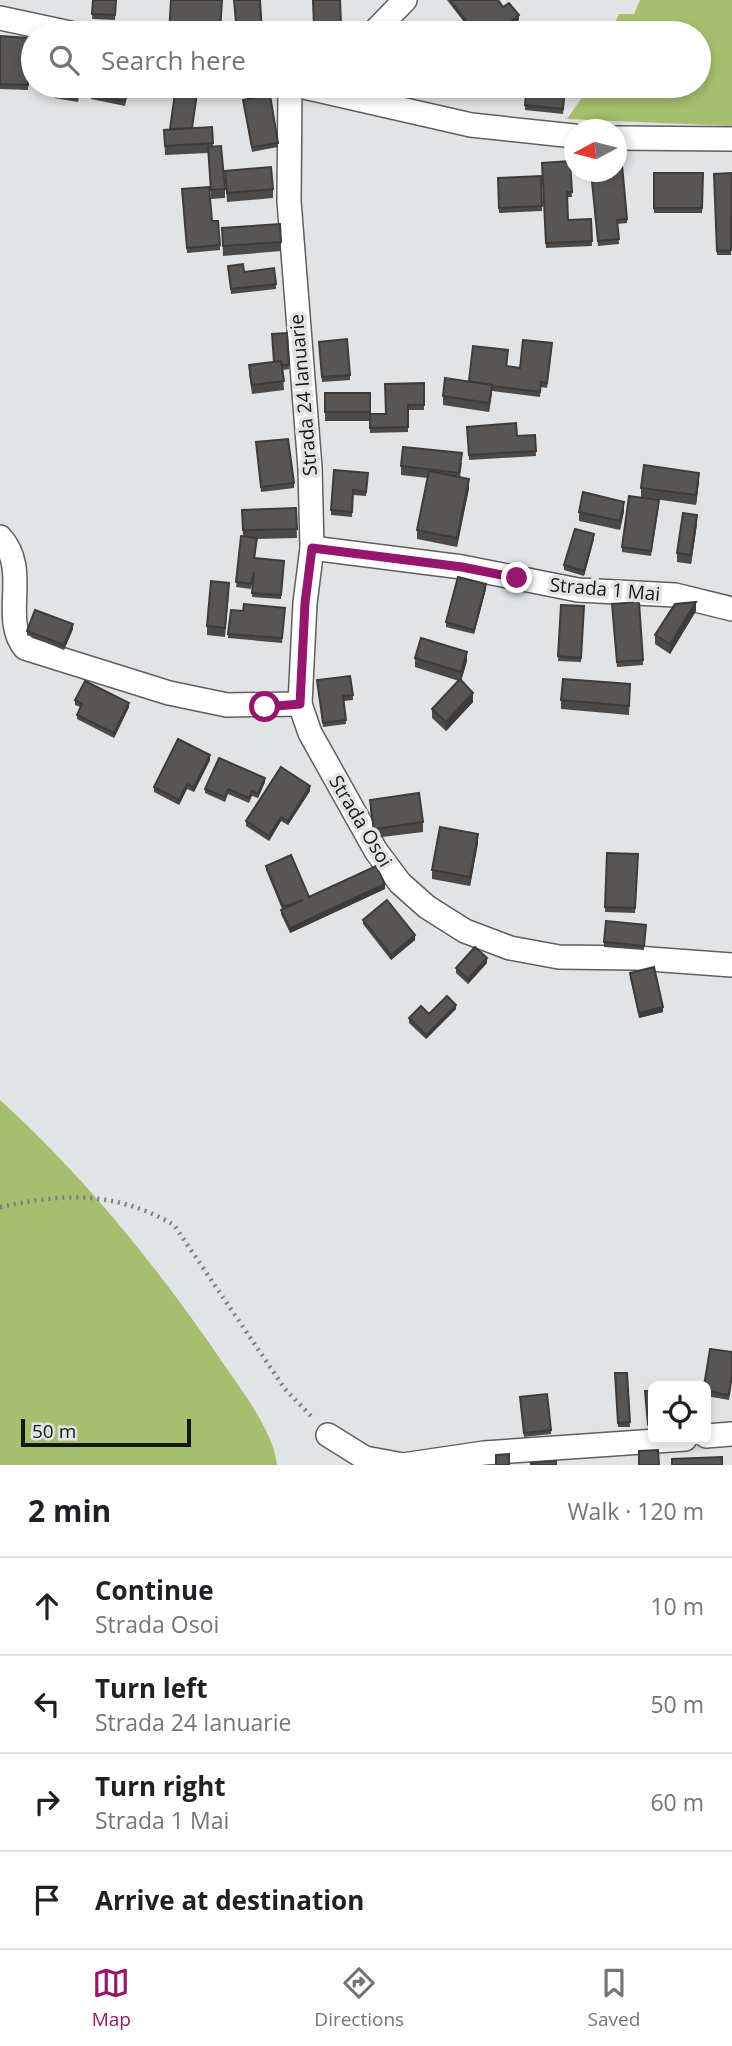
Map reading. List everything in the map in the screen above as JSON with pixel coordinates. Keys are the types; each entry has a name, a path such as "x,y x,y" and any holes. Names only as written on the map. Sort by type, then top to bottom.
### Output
{"street":[{"path":"385,21 405,0"},
{"path":"0,18 21,22"},
{"name":"Strada 24 Ianuarie","path":"290,98 289,201 310,468 312,548 305,603 300,704"},
{"path":"374,98 471,125 564,135"},
{"path":"627,138 732,139"},
{"path":"0,537 13,561 12,629 8,646 169,693 227,705 300,704"},
{"name":"Strada 1 Mai","path":"312,548 462,567 578,590 685,596 732,609"},
{"name":"Strada Osoi","path":"300,704 310,733 376,851 400,883 418,899 465,931 510,948 559,957 635,958 732,965"},
{"path":"711,1436 732,1434"},
{"path":"328,1435 365,1458 403,1465 484,1453 648,1442"}],"path":[{"path":"0,1207 71,1195 123,1203 153,1213 174,1225 285,1388 328,1435"}],"green space":[{"path":"640,0 732,0 732,126 627,122 627,119 567,119 582,98 711,98 711,21 616,21 619,14 634,14"},
{"path":"0,1100 63,1161 148,1260 257,1413 275,1453 277,1465 0,1465"}],"building":[{"path":"93,0 116,0 115,15 92,14"},
{"path":"171,0 222,0 221,21 170,21"},
{"path":"234,0 260,0 261,21 236,21"},
{"path":"313,0 340,0 341,21 314,21"},
{"path":"450,0 498,0 503,7 509,3 519,15 511,21 466,21"},
{"path":"0,36 21,37 21,85 0,84"},
{"path":"174,98 196,98 192,128 170,129"},
{"path":"270,98 278,143 252,147 243,100"},
{"path":"526,98 564,98 563,109 525,105"},
{"path":"212,127 213,143 165,146 164,130"},
{"path":"221,146 225,189 211,190 208,147"},
{"path":"564,161 564,182 571,182 572,192 567,192 568,220 591,219 592,241 546,243 542,163"},
{"path":"271,167 273,189 227,193 225,171"},
{"path":"654,173 703,173 702,208 654,208"},
{"path":"732,173 731,250 717,251 714,174"},
{"path":"541,176 542,206 499,208 498,178"},
{"path":"592,182 624,182 627,219 617,220 619,239 598,241"},
{"path":"209,187 212,221 218,221 220,245 187,248 182,189"},
{"path":"280,224 281,242 223,246 222,228"},
{"path":"243,264 244,272 274,268 276,284 231,289 228,266"},
{"path":"287,333 289,365 282,365 281,361 274,362 272,334"},
{"path":"347,339 350,375 322,377 319,342"},
{"path":"523,340 552,343 547,383 541,382 540,392 469,381 473,346 508,350 506,366 520,368"},
{"path":"281,361 284,381 252,385 249,365"},
{"path":"445,378 492,385 489,403 443,396"},
{"path":"424,383 424,405 408,405 408,427 370,428 370,414 386,414 385,384"},
{"path":"325,393 370,393 370,412 325,412"},
{"path":"516,423 517,436 535,435 536,451 469,455 467,427"},
{"path":"288,439 294,483 261,487 256,442"},
{"path":"403,447 462,453 459,473 401,466"},
{"path":"644,465 699,473 696,495 641,488"},
{"path":"334,470 368,473 366,492 353,490 352,512 331,510"},
{"path":"429,471 469,479 457,538 417,530"},
{"path":"583,492 624,502 620,521 579,512"},
{"path":"629,496 659,500 651,551 622,547"},
{"path":"296,508 297,529 243,530 242,510"},
{"path":"683,513 697,515 691,555 677,553"},
{"path":"575,529 594,534 584,571 564,565"},
{"path":"241,536 257,538 254,558 284,561 281,595 252,593 254,572 251,584 236,582"},
{"path":"458,577 486,584 474,630 446,622"},
{"path":"211,581 229,583 225,628 207,626"},
{"path":"639,602 643,660 617,662 612,604"},
{"path":"696,602 670,644 655,635 675,604"},
{"path":"244,604 285,608 282,638 228,634 231,610 243,611"},
{"path":"561,605 584,606 581,658 558,656"},
{"path":"35,610 73,624 64,645 27,631"},
{"path":"421,638 467,652 461,672 415,658"},
{"path":"350,676 353,695 343,696 346,720 323,723 317,680"},
{"path":"460,679 473,693 446,722 432,709"},
{"path":"563,679 630,684 629,706 561,700"},
{"path":"85,681 129,703 114,733 77,715 82,704 75,700"},
{"path":"178,739 210,755 194,787 187,784 179,800 154,787"},
{"path":"219,758 265,778 258,794 252,791 249,798 228,789 225,797 205,789"},
{"path":"281,767 310,786 288,821 281,817 269,836 246,821"},
{"path":"419,793 423,822 374,829 370,800"},
{"path":"440,827 478,834 470,877 432,870"},
{"path":"607,853 638,854 635,908 605,907"},
{"path":"291,855 309,897 376,866 385,884 290,928 281,910 303,900 283,907 266,866"},
{"path":"387,900 415,935 391,955 363,920"},
{"path":"606,921 646,925 644,946 604,942"},
{"path":"475,947 487,958 468,979 456,968"},
{"path":"654,967 663,1007 639,1013 630,973"},
{"path":"447,996 456,1005 426,1035 409,1018 421,1006 429,1014"},
{"path":"710,1349 732,1352 729,1395 711,1392 711,1381 705,1381"},
{"path":"615,1373 627,1373 630,1422 618,1423"},
{"path":"645,1391 648,1391 648,1424"},
{"path":"547,1394 551,1430 524,1433 520,1397"},
{"path":"658,1450 659,1465 639,1465 639,1451"},
{"path":"509,1454 509,1465 496,1465 496,1455"},
{"path":"722,1457 722,1465 672,1465 672,1459"},
{"path":"556,1461 556,1465 531,1465 531,1463"}],"route":[{"path":"265,707 300,704 305,603 312,548 462,567 517,578"}]}
